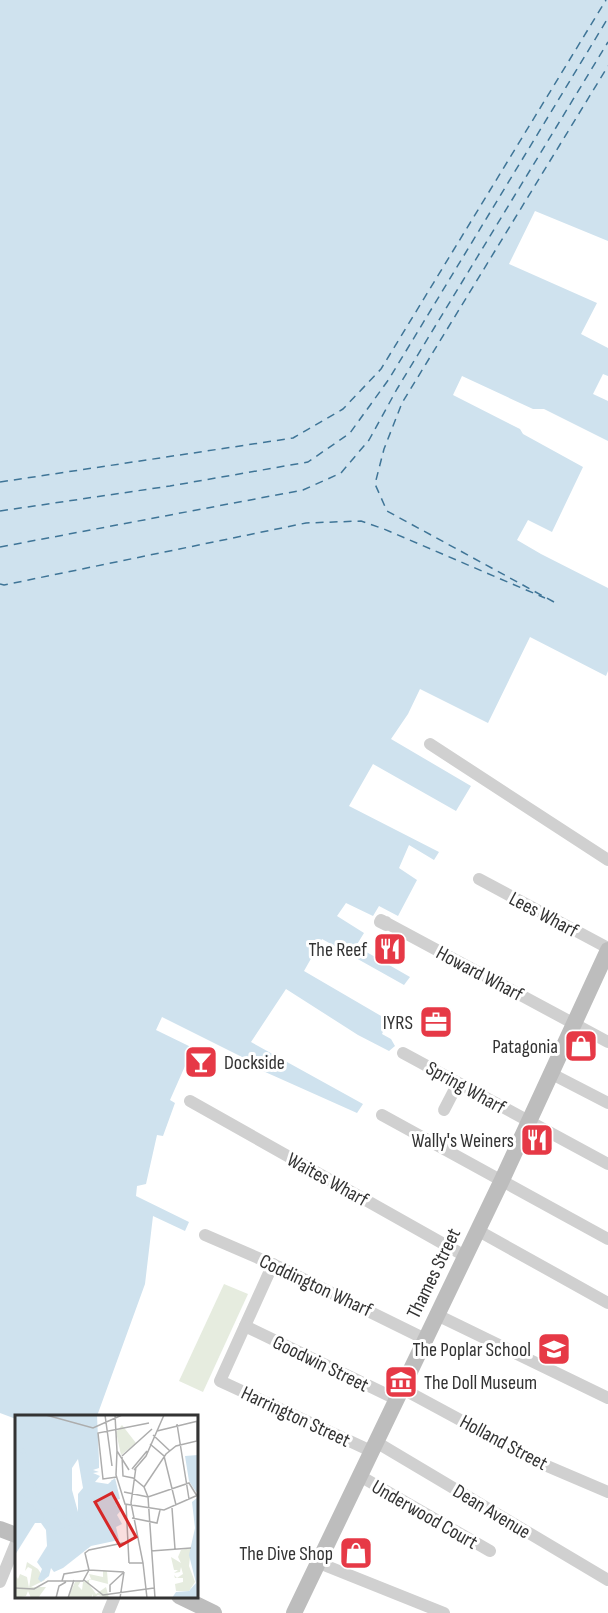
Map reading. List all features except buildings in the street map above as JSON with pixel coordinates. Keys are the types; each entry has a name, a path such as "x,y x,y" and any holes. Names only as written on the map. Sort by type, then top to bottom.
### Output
{"main road":[{"name":"Thames Street","path":"296,1607 502,1180 608,949"},
{"path":"0,1529 15,1535"},
{"path":"183,1598 214,1613"},
{"path":"280,1613 296,1607"}],"street":[{"path":"430,744 608,860"},
{"name":"Lees Wharf","path":"479,879 608,949"},
{"name":"Howard Wharf","path":"386,922 608,1042"},
{"name":"Spring Wharf","path":"403,1053 608,1164"},
{"path":"550,1073 608,1103"},
{"path":"444,1110 458,1083"},
{"name":"Waites Wharf","path":"190,1101 465,1256"},
{"path":"382,1114 608,1239"},
{"path":"477,1230 608,1303"},
{"name":"Coddington Wharf","path":"205,1235 273,1264 425,1339"},
{"path":"245,1326 273,1264"},
{"path":"437,1315 608,1398"},
{"name":"Harrington Street","path":"245,1326 220,1381 374,1447"},
{"name":"Goodwin Street","path":"245,1326 399,1394"},
{"name":"Holland Street","path":"399,1394 540,1463 608,1492"},
{"name":"Dean Avenue","path":"374,1447 608,1580"},
{"name":"Underwood Court","path":"360,1476 490,1551"},
{"path":"0,1582 15,1545"},
{"path":"319,1563 438,1612"},
{"path":"108,1613 114,1598"}],"shaded area":[{"path":"224,1284 248,1294 203,1392 179,1381"}],"water":[{"path":"0,0 608,0 608,241 535,211 509,264 597,303 581,334 608,348 608,376 603,374 593,394 608,401 608,441 544,409 533,409 462,376 453,395 520,429 523,434 583,467 552,532 528,520 517,540 608,588 608,671 606,676 530,637 488,723 420,689 408,714 391,739 471,786 456,811 373,764 349,806 439,852 434,860 409,845 399,868 417,880 398,916 379,906 373,916 346,903 337,916 364,933 356,946 410,977 404,985 322,939 304,971 388,1020 382,1034 391,1039 395,1046 389,1051 358,1035 286,989 251,1042 363,1104 357,1113 243,1062 244,1058 162,1017 156,1030 193,1048 170,1100 175,1103 163,1136 157,1135 146,1184 137,1186 136,1196 189,1222 185,1231 153,1216 145,1284 97,1415 15,1415 15,1419 0,1413"}],"ferry route":[{"path":"0,482 293,438 343,409 381,369 606,0"},
{"path":"0,511 170,486 308,462 350,433 389,379 608,18"},
{"path":"0,547 303,490 341,473 369,440 397,389 608,42"},
{"path":"554,602 387,511 375,484 384,449 402,403 608,66"},
{"path":"0,584 306,523 361,521 545,598"}],"place":[{"name":"The Reef","path":"390,949"},
{"name":"IYRS","path":"436,1022"},
{"name":"Patagonia","path":"581,1046"},
{"name":"Dockside","path":"201,1062"},
{"name":"Wally's Weiners","path":"537,1140"},
{"name":"The Poplar School","path":"554,1349"},
{"name":"The Doll Museum","path":"401,1382"},
{"name":"The Dive Shop","path":"356,1553"}]}
